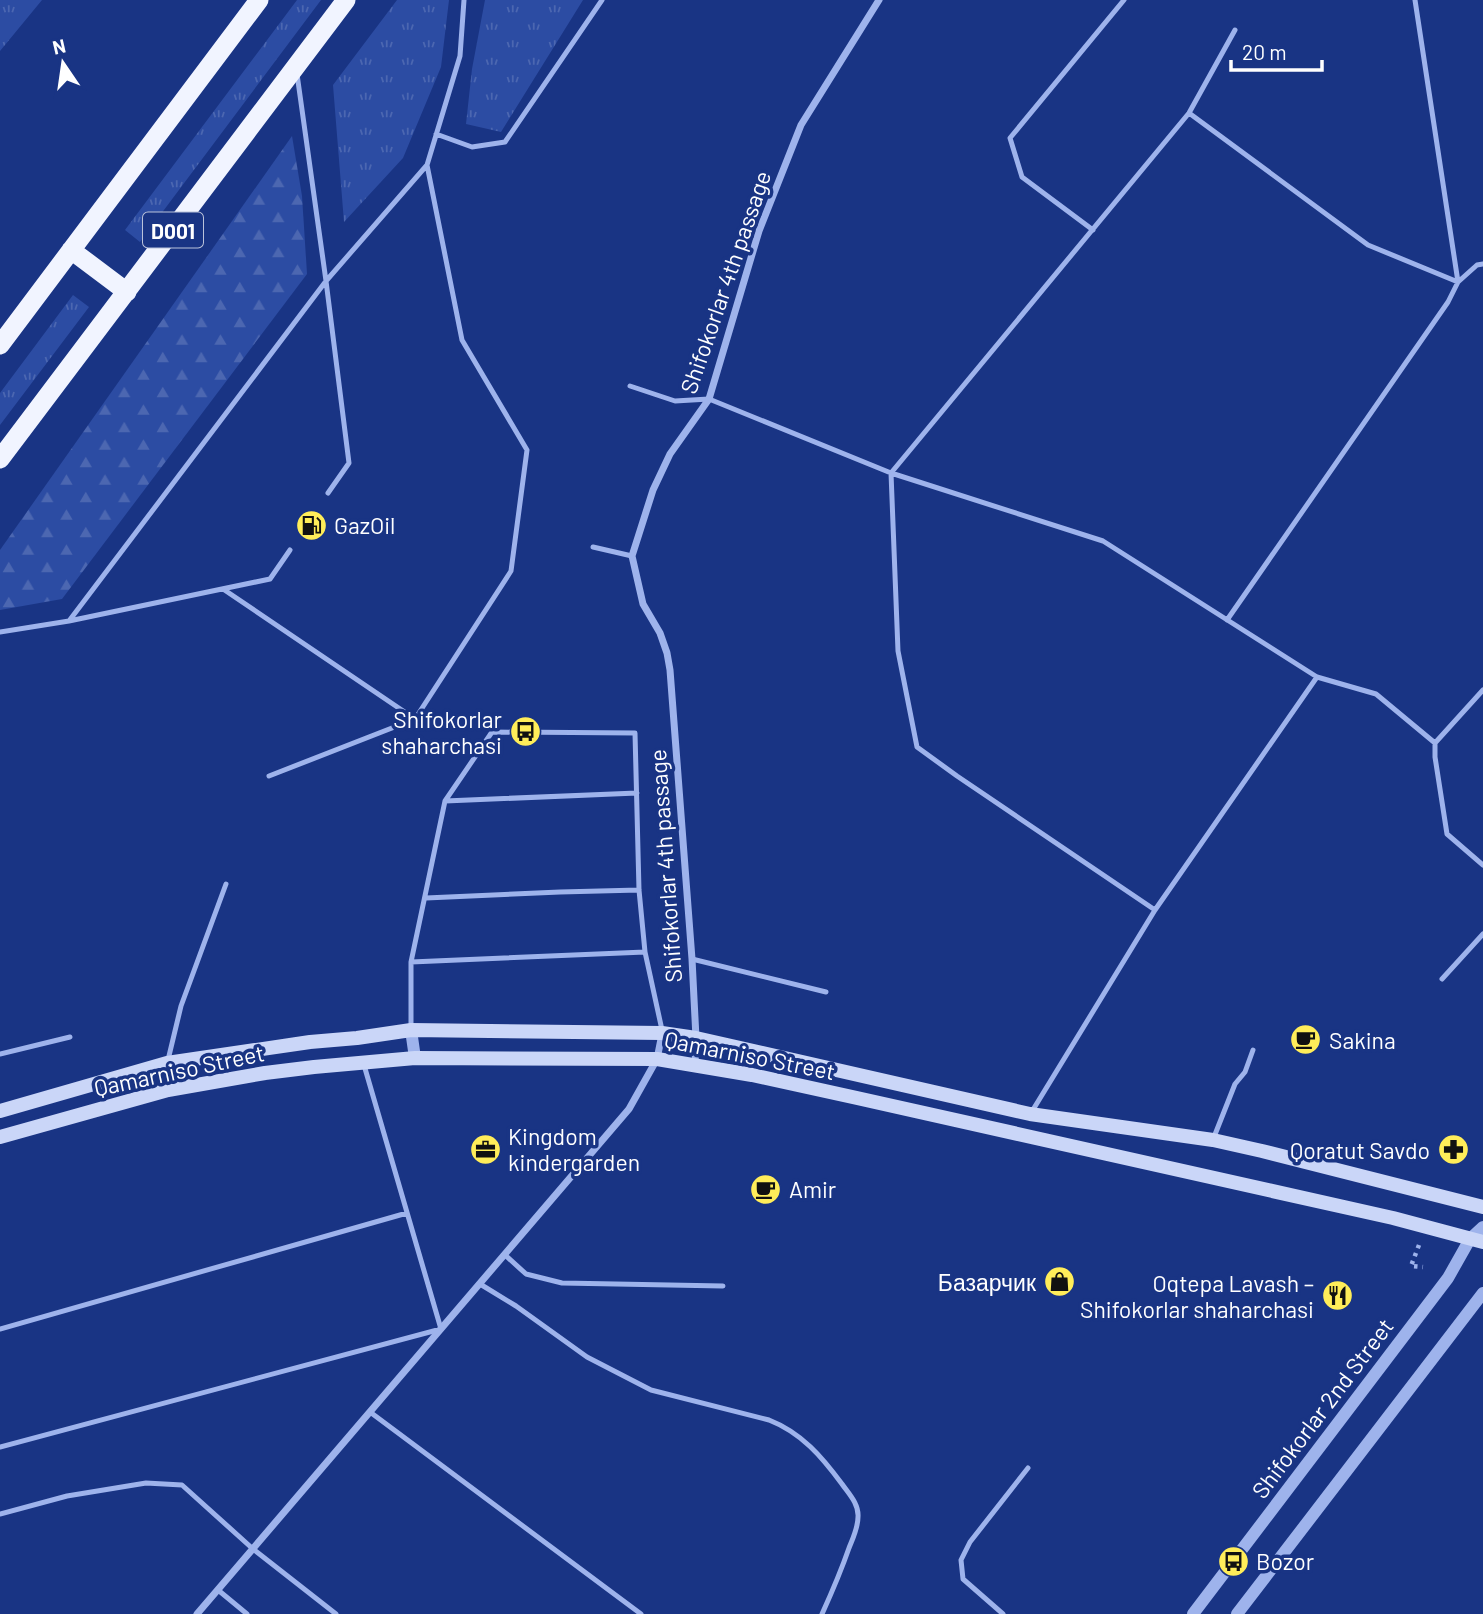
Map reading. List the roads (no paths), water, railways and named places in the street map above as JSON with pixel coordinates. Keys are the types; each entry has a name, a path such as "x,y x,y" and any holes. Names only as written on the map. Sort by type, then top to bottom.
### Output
{"highway":[{"path":"0,345 259,0"},
{"name":"D001","path":"0,459 346,0"},
{"path":"71,250 127,292"}],"main road":[{"name":"Qamarniso Street","path":"0,1111 167,1063 262,1048 411,1030 662,1033 696,1038 1030,1114 1213,1140 1483,1207"},
{"name":"Qamarniso Street","path":"0,1137 168,1090 265,1073 415,1058 657,1059 765,1078 1294,1195 1477,1241"}],"street":[{"name":"Shifokorlar 4th passage","path":"695,1066 692,959 670,670 660,633 643,604 632,556 653,490 670,453 709,398 759,231 801,125 879,0"},
{"path":"411,1030 415,1058"},
{"path":"197,1614 629,1109 657,1059 662,1033"},
{"name":"Shifokorlar 2nd Street","path":"1193,1614 1477,1241 1483,1227"},
{"path":"1237,1614 1483,1293"}],"lane":[{"path":"69,621 326,281 427,165 460,56 464,0"},
{"path":"436,134 472,147 505,142 602,0"},
{"path":"1093,230 1022,177 1010,138 1124,0"},
{"path":"1415,0 1458,282"},
{"path":"1154,910 917,747 898,651 891,473 1189,113 1235,30"},
{"path":"296,67 349,463 328,493"},
{"path":"1189,113 1368,244 1458,282"},
{"path":"269,776 415,719 511,571 527,450 462,340 427,165"},
{"path":"1227,620 1448,302 1458,282 1477,265 1483,264"},
{"path":"630,386 675,401 709,398 891,473 1103,541 1317,677 1376,694 1435,743"},
{"path":"593,547 632,556"},
{"path":"0,632 69,621 270,579 290,550"},
{"path":"223,589 415,719"},
{"path":"1030,1114 1154,910 1317,677"},
{"path":"1483,690 1435,743 1447,834 1483,865"},
{"path":"411,1030 411,962 444,801 492,732 635,733 639,890 645,952 662,1033"},
{"path":"444,801 637,793"},
{"path":"167,1063 181,1006 226,884"},
{"path":"426,898 639,890"},
{"path":"1443,979 1483,934"},
{"path":"411,962 645,952"},
{"path":"692,959 826,992"},
{"path":"0,1054 71,1037"},
{"path":"1213,1140 1235,1084 1245,1072 1253,1050"},
{"path":"0,1447 441,1329 363,1063"},
{"path":"0,1329 407,1213"},
{"path":"505,1255 526,1274 562,1283 723,1286"},
{"path":"480,1284 516,1306 587,1357 651,1390 769,1420 797,1434 813,1448 856,1503 859,1513 858,1525 822,1614"},
{"path":"370,1412 640,1614"},
{"path":"1003,1614 963,1579 961,1560 970,1542 1028,1468"},
{"path":"0,1514 67,1496 146,1482 182,1485 253,1549 336,1614"},
{"path":"218,1590 247,1614"}],"place":[{"name":"GazOil","path":"311,525"},
{"name":"Shifokorlar shaharchasi","path":"525,732"},
{"name":"Sakina","path":"1306,1040"},
{"name":"Kingdom kindergarden","path":"485,1149"},
{"name":"Qoratut Savdo","path":"1453,1150"},
{"name":"Amir","path":"766,1189"},
{"name":"Базарчик","path":"1059,1282"},
{"name":"Oqtepa Lavash – Shifokorlar shaharchasi","path":"1337,1296"},
{"name":"Bozor","path":"1233,1561"}]}
